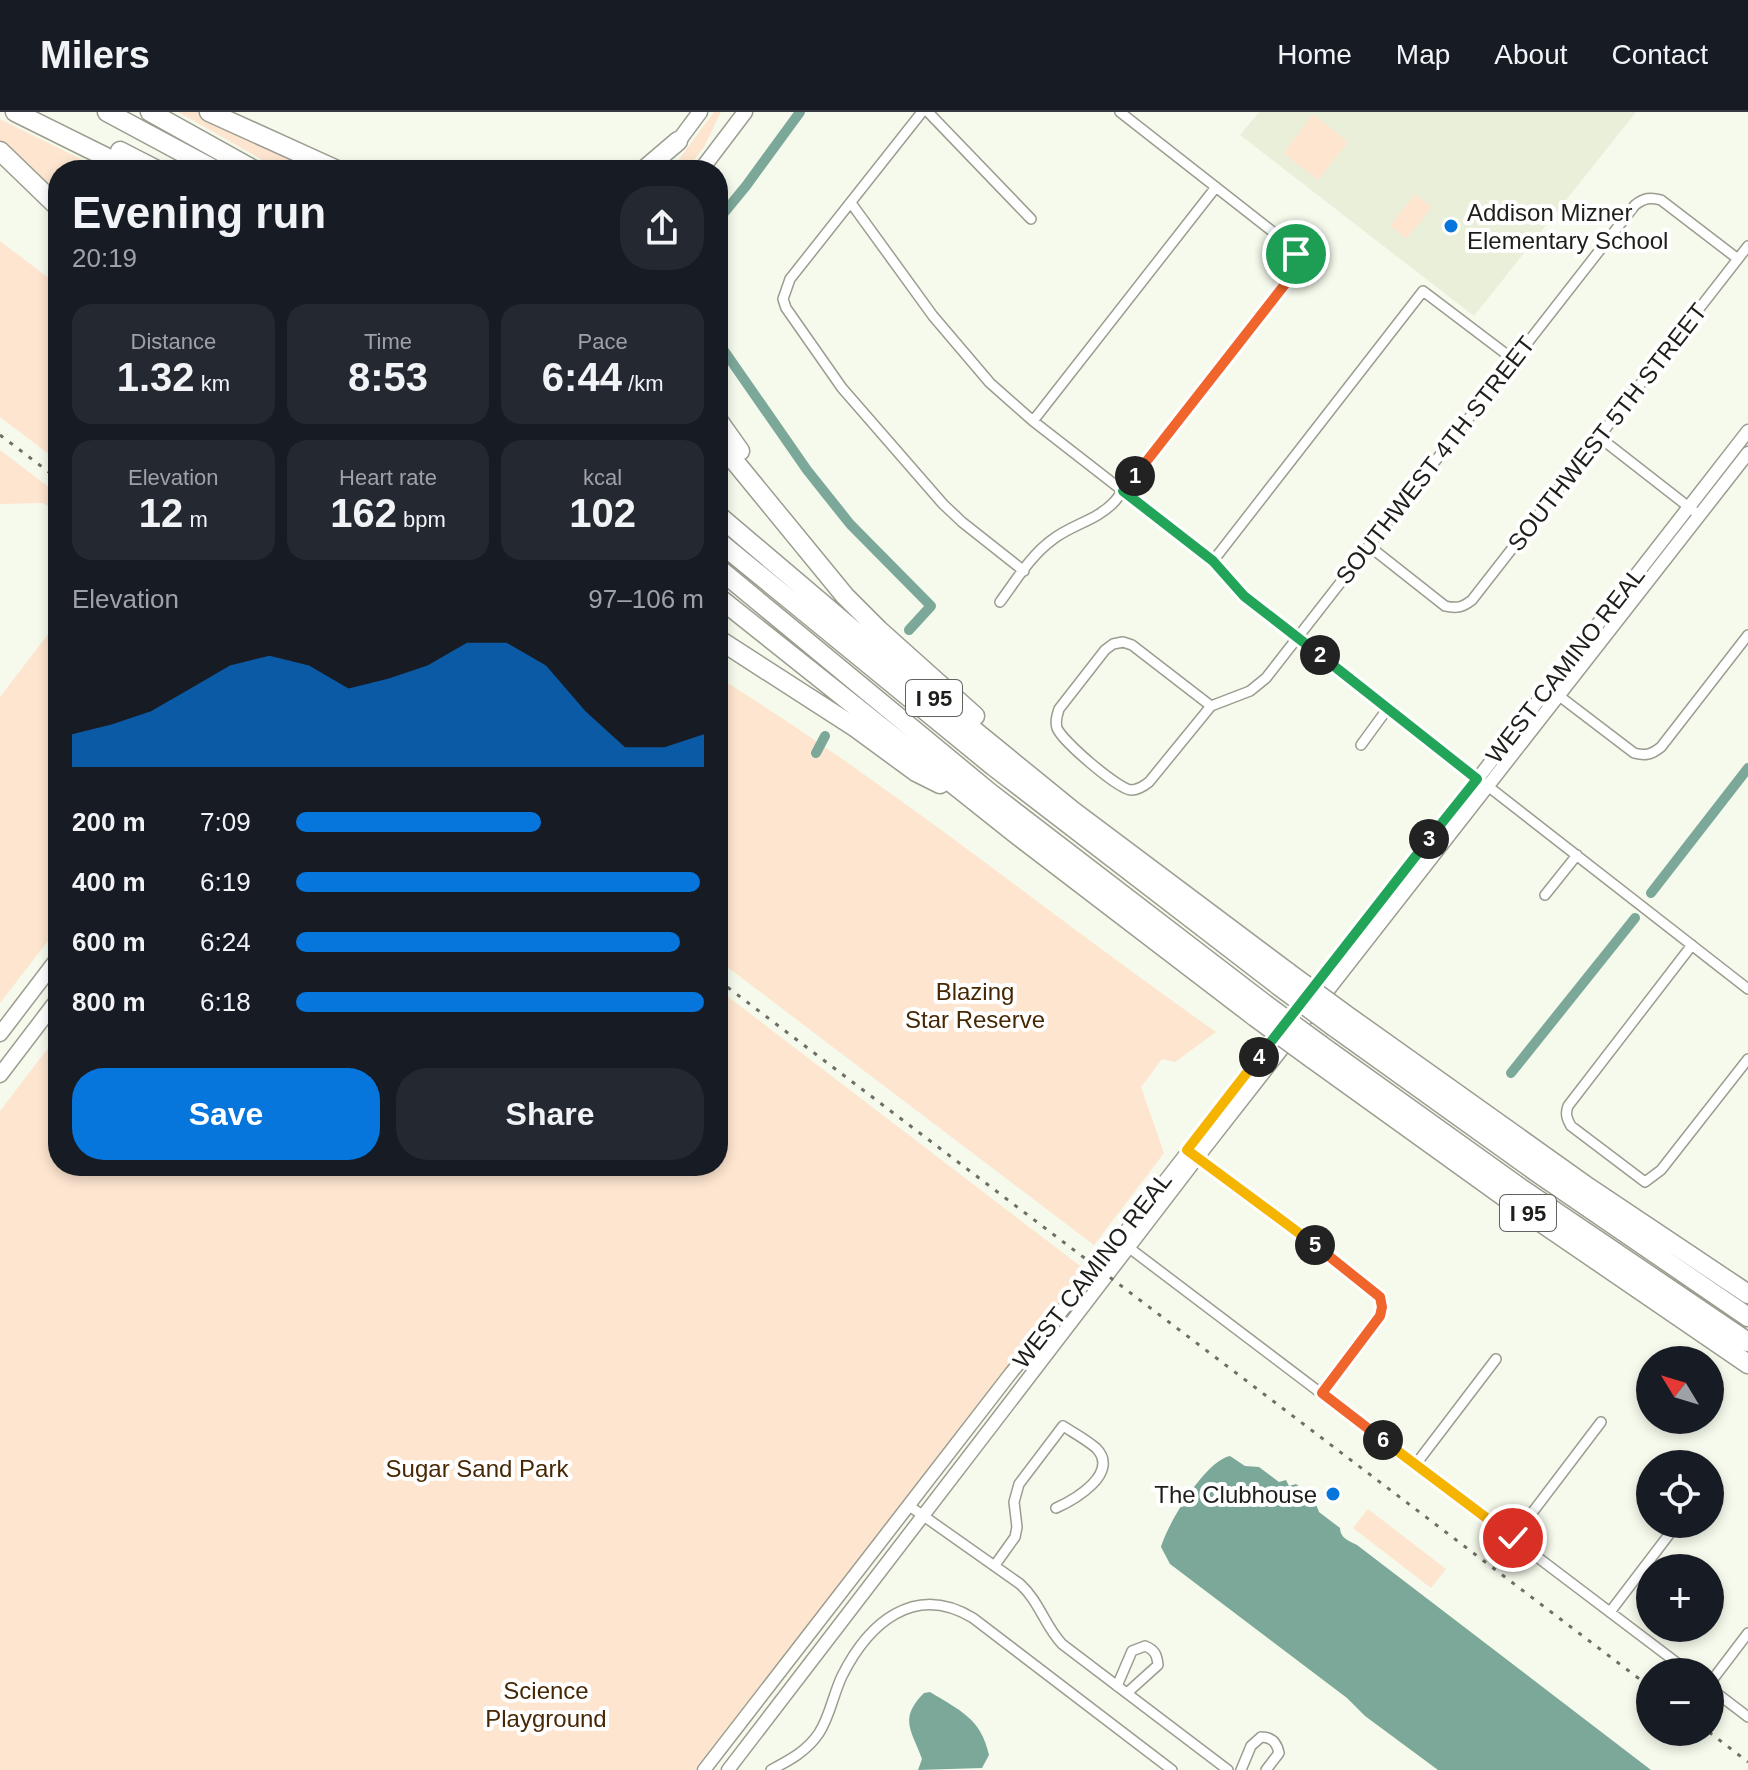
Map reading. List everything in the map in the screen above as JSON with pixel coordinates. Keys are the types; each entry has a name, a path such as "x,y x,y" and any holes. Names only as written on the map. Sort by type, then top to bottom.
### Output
{"highway":[{"path":"15,112 112,160"},
{"path":"43,112 137,160"},
{"path":"107,112 196,160"},
{"path":"150,112 236,160"},
{"path":"209,112 315,160"},
{"path":"656,160 678,141"},
{"path":"0,151 48,197"},
{"path":"728,434 766,488 783,522"},
{"path":"728,453 845,596 879,630 1156,872"},
{"name":"I 95","path":"728,523 956,716 1104,835 1156,872 1284,980 1340,1021 1748,1294"},
{"path":"728,549 1003,774 1284,980"},
{"path":"728,576 1260,1010"},
{"name":"I 95","path":"728,605 978,804 1260,1010 1514,1204 1748,1364"},
{"path":"728,645 814,700 916,772 978,804"},
{"path":"1340,1021 1529,1167 1748,1317"},
{"path":"1316,1052 1748,1342"}],"main road":[{"path":"664,160 700,112"},
{"path":"709,160 745,112"},
{"path":"0,1034 48,971"},
{"path":"0,1075 48,1012"}],"street":[{"path":"922,112 790,279 783,294 786,308 862,412 943,504 1024,571"},
{"path":"928,112 1031,219"},
{"path":"1000,602 1052,540 1101,515 1123,491 1297,265 1291,246 1120,112"},
{"path":"1033,421 1216,187"},
{"name":"SOUTHWEST 4TH STREET","path":"1211,706 1241,696 1259,685 1635,205 1647,198 1661,200 1738,259"},
{"path":"851,203 953,341 990,383 1033,421 1213,561 1244,596 1748,989"},
{"name":"SOUTHWEST 5TH STREET","path":"1369,546 1445,606 1465,606 1748,246"},
{"path":"1213,561 1423,291 1514,360"},
{"name":"WEST CAMINO REAL","path":"704,1770 1011,1373 1193,1154 1693,511 1748,431"},
{"path":"1599,437 1693,511"},
{"name":"WEST CAMINO REAL","path":"1693,511 1748,453"},
{"path":"1553,691 1634,753 1649,754 1661,747 1748,635"},
{"path":"1123,642 1132,645 1211,706 1149,782 1142,788 1132,790 1111,779 1057,728 1059,709 1105,650 1123,642"},
{"path":"1361,745 1388,708"},
{"path":"1545,895 1577,855"},
{"path":"1692,945 1568,1106 1565,1112 1567,1119 1571,1126 1645,1182 1661,1170 1748,1059"},
{"path":"1193,1154 1374,1290 1381,1303 1380,1316 1322,1393"},
{"name":"WEST CAMINO REAL","path":"728,1770 1128,1247 1193,1154"},
{"path":"1128,1247 1671,1658"},
{"path":"1416,1464 1496,1359"},
{"path":"1513,1538 1601,1422"},
{"path":"995,1565 1015,1537 1014,1502 1019,1484 1063,1426 1096,1448 1103,1459 1103,1466 1100,1475 1078,1499 1056,1508"},
{"path":"908,1505 995,1565 1033,1597 1062,1644 1228,1770"},
{"path":"1610,1612 1666,1538"},
{"path":"771,1770 799,1754 814,1740 825,1723 841,1678 877,1626 901,1610 928,1604 956,1609 973,1618 1172,1770"},
{"path":"1724,1666 1748,1633"},
{"path":"1117,1686 1132,1651 1145,1646 1152,1649 1158,1665 1127,1693"},
{"path":"1724,1697 1748,1717"},
{"path":"1241,1770 1251,1746 1261,1737 1274,1740 1278,1746 1275,1762 1266,1770"}],"shaded area":[{"name":"Addison Mizner Elementary School","path":"1259,112 1636,112 1474,316 1240,135"}],"green space":[{"path":"178,112 200,112 301,160 262,160"},
{"path":"714,112 721,112 704,147 694,160 678,160"},
{"path":"1313,114 1348,142 1318,180 1283,153"},
{"path":"0,119 83,160 48,160 48,189 0,143"},
{"path":"1415,194 1432,207 1406,239 1390,226"},
{"path":"0,241 48,277 48,453 0,417"},
{"path":"0,450 48,486 48,506 43,503 0,504"},
{"path":"48,634 48,941 0,1003 0,697"},
{"name":"Blazing Star Reserve","path":"728,683 908,805 1216,1032 1175,1062 1162,1059 1141,1087 1164,1153 1094,1245 728,968"},
{"name":"Sugar Sand Park","path":"728,997 1088,1272 695,1770 0,1770 0,1111 48,1048 48,1176 728,1176"},
{"path":"1368,1509 1446,1569 1431,1588 1353,1528"}],"water":[{"path":"1230,1456 1245,1466 1259,1467 1279,1482 1286,1480 1289,1486 1296,1484 1313,1497 1319,1512 1340,1528 1346,1539 1651,1770 1438,1770 1365,1716 1347,1698 1170,1564 1161,1547 1189,1494 1210,1469"},
{"path":"930,1692 967,1716 980,1732 989,1755 982,1768 918,1770 922,1759 911,1733 909,1718 916,1702 924,1693"}],"waterway":[{"path":"728,208 800,112"},
{"path":"728,356 807,470 850,524 931,606 909,630"},
{"path":"816,753 825,736"},
{"path":"1651,893 1748,768"},
{"path":"1511,1073 1635,918"}],"railway":[{"path":"0,435 48,471"},
{"path":"728,988 1636,1676"},
{"path":"1724,1744 1748,1762"}],"place":[{"name":"Addison Mizner Elementary School","path":"1451,226"},
{"name":"The Clubhouse","path":"1333,1494"}],"route":[{"path":"1296,254 1297,265 1293,274 1123,491 1213,561 1244,596 1477,779 1187,1150 1380,1297 1380,1316 1322,1393 1513,1538"}],"park label":[{"name":"Science Playground","path":"546,1704"}]}
